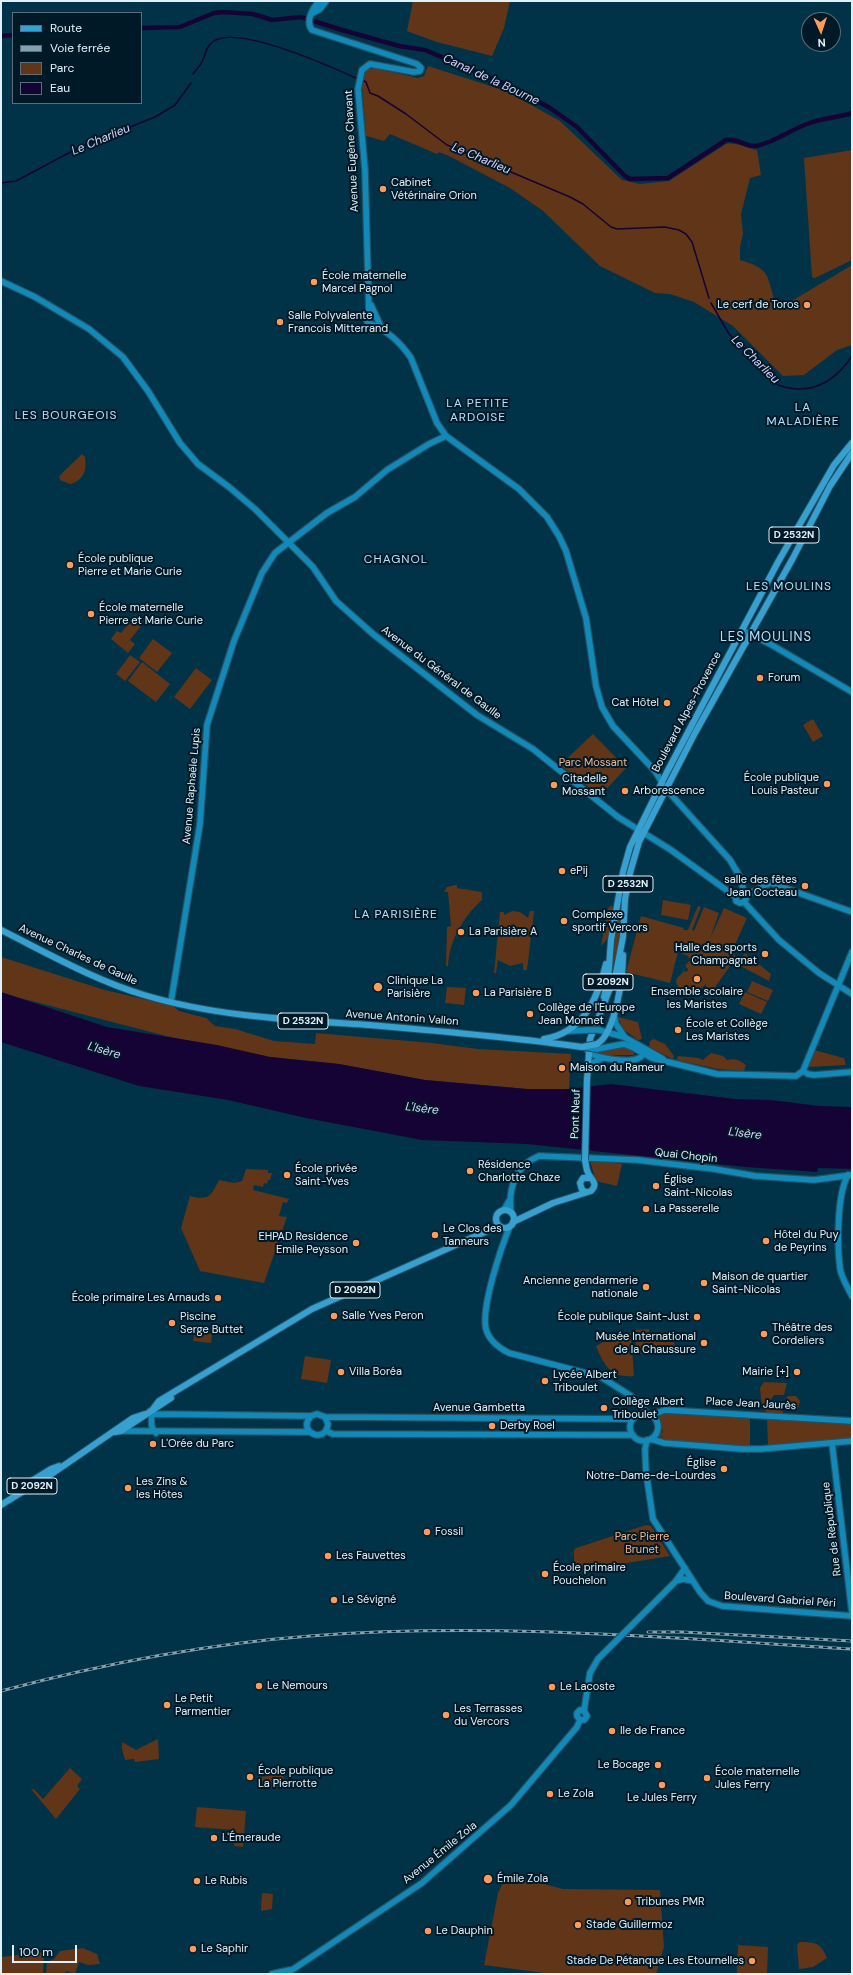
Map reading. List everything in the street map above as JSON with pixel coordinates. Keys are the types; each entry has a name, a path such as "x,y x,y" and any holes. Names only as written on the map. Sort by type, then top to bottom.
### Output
{"main road":[{"path":"311,15 320,1"},
{"path":"311,15 326,1"},
{"name":"Avenue Eugène Chavant","path":"311,15 308,23 312,30 320,34 417,64 421,69 420,71 414,72 370,64 365,67 360,74 358,89 365,170 368,276 371,313"},
{"name":"Avenue du Général de Gaulle","path":"1,281 36,297 108,343 133,370 180,443 198,464 229,487 288,542 313,567 336,601 373,634 477,715 533,749 618,817 671,850 736,897"},
{"path":"382,329 371,313 366,320 368,323 382,329 405,350 411,358 437,423 446,436 519,489 547,517 560,536 586,618 596,686 602,707 613,726 655,771 666,789 730,860 740,877 743,894 746,898 744,902"},
{"path":"372,324 377,320"},
{"name":"Avenue Raphaële Lupis","path":"171,1002 200,824 206,736 210,714 255,588 270,558 288,542 327,513 355,497 387,470 429,444 446,436"},
{"name":"Boulevard Alpes-Provence","path":"588,1069 588,1051 591,1035 614,982 623,937 624,910 630,873 641,832 662,782 778,562 834,465 852,443"},
{"name":"Boulevard Alpes-Provence","path":"600,1014 608,981 610,949 625,862 793,558 830,486 852,453"},
{"path":"742,630 852,692"},
{"path":"744,902 738,903 736,897 739,893 743,894 771,883 852,912"},
{"path":"744,902 779,940 808,965 852,994"},
{"name":"Avenue Charles de Gaulle","path":"1,930 115,985 171,1002"},
{"name":"D 2532N","path":"537,1040 581,1047 597,1046 608,1032 614,1015 622,967 623,937"},
{"name":"D 2532N","path":"537,1040 552,1038 569,1031 586,1014 602,982 610,949"},
{"path":"570,1045 568,1038 569,1031 598,1030 624,1037 645,1051 652,1058 708,1072 728,1075 796,1076 803,1071 852,952"},
{"name":"Avenue Antonin Vallon","path":"171,1002 260,1017 537,1040"},
{"path":"614,1015 616,1024 624,1037"},
{"path":"597,1046 624,1044 645,1051"},
{"path":"588,1051 593,1056 603,1058 633,1060 639,1058 645,1051"},
{"path":"588,1069 594,1062 603,1058"},
{"name":"Pont Neuf","path":"583,1178 588,1069"},
{"path":"803,1071 814,1075 852,1072"},
{"name":"Quai Chopin","path":"509,1200 512,1184 528,1161 539,1156 608,1158 714,1169 755,1176 814,1180 850,1175"},
{"name":"Pont Neuf","path":"585,1160 590,1178"},
{"path":"850,1175 844,1182 841,1195 839,1224 840,1269 852,1296"},
{"path":"839,1176 844,1182"},
{"path":"500,1226 512,1224 526,1215 570,1197 591,1191 595,1183 590,1178 583,1178 580,1183 580,1187 570,1197"},
{"path":"580,1187 586,1192"},
{"path":"503,1241 497,1214 504,1210 509,1200"},
{"path":"509,1200 512,1213 512,1224 503,1241 486,1310 486,1329 492,1340 502,1350 509,1353 601,1377 631,1396 656,1420 658,1427 656,1434 646,1440"},
{"path":"504,1210 526,1215"},
{"name":"D 2092N","path":"1,1500 51,1469 62,1465 162,1405 190,1384 312,1309 500,1226"},
{"path":"633,1435 631,1427 636,1417 639,1405"},
{"name":"Place Jean Jaurès","path":"649,1414 665,1410 852,1420"},
{"path":"150,1412 151,1426 156,1432"},
{"name":"Avenue Gambetta","path":"150,1412 311,1416 320,1414 325,1417 636,1417"},
{"path":"636,1417 649,1414"},
{"path":"309,1432 307,1425 311,1416"},
{"path":"118,1432 309,1432 313,1435 319,1436 326,1431 328,1424 325,1417"},
{"path":"326,1431 341,1434 633,1435 646,1440 664,1443 762,1449 852,1440"},
{"path":"646,1440 645,1449 653,1518 693,1581"},
{"name":"Rue de République","path":"832,1443 852,1615"},
{"name":"D 2092N","path":"1,1505 53,1473 62,1465"},
{"path":"676,1581 685,1568"},
{"path":"676,1581 683,1579 693,1581"},
{"name":"Avenue Émile Zola","path":"286,1974 420,1884 480,1833 519,1797 578,1727 580,1720 586,1718 586,1713 584,1711 590,1673 598,1659 676,1581"},
{"name":"Boulevard Gabriel Péri","path":"693,1581 708,1601 722,1606 852,1615"},
{"path":"275,1974 291,1970"}],"green space":[{"path":"413,1 510,1 504,28 492,56 437,42 407,31"},
{"path":"428,66 506,91 560,121 622,180 640,184 669,181 726,144 737,144 757,150 761,175 750,178 741,214 743,234 740,247 740,260 751,263 764,271 777,307 790,302 852,265 852,345 837,350 804,375 783,376 733,326 694,302 670,294 655,293 600,266 543,211 510,188 449,156 439,152 437,154 390,134 384,141 366,136 362,87 366,70 373,68 418,78 424,76"},
{"path":"852,150 852,260 815,278 812,277 804,158"},
{"path":"82,454 85,457 85,470 84,474 79,480 70,484 60,480 59,476"},
{"path":"135,615 144,622 130,640 135,644 128,653 111,639 117,631 121,633"},
{"path":"153,639 172,653 157,672 139,658"},
{"path":"130,655 140,662 125,681 116,674"},
{"path":"142,662 170,684 156,702 128,681"},
{"path":"196,668 212,680 190,709 174,697"},
{"path":"813,719 823,736 813,742 803,725"},
{"name":"Parc Mossant","path":"593,734 626,768 600,796 560,765"},
{"path":"457,885 457,888 482,892 482,900 469,914 458,930 451,948 448,967 446,965 447,927 451,926 448,892 444,892 447,887"},
{"path":"621,899 623,900 616,965 609,985 615,931"},
{"path":"663,900 691,905 688,920 661,915"},
{"path":"612,905 613,916 610,933 601,946 608,908"},
{"path":"698,906 701,907 692,930 694,931 704,907 719,913 710,939 724,908 747,918 733,949 719,943 734,951 735,961 742,957 745,953 771,974 769,981 733,962 713,990 706,987 706,984 700,989 691,993 680,991 676,982 677,978 684,971 687,972 688,969 685,966 690,960 688,956 678,952 670,983 626,972 641,916 684,928 683,930 688,930"},
{"path":"512,911 520,912 528,918 530,911 534,911 527,970 523,970 523,963 510,966 498,960 496,973 494,973 500,912 504,912 504,915"},
{"path":"1,957 105,990 173,1006 179,1011 206,1018 215,1026 235,1029 274,1041 315,1044 316,1033 432,1043 478,1049 571,1054 569,1089 527,1089 425,1080 339,1064 270,1057 166,1036 1,993"},
{"path":"752,981 773,990 768,1001 747,992"},
{"path":"447,987 466,988 464,1005 445,1003"},
{"path":"745,992 767,1002 761,1014 739,1004"},
{"path":"618,1017 638,1022 642,1039 638,1040 623,1029"},
{"path":"654,1039 665,1044 674,1056 673,1059 649,1047 650,1041"},
{"path":"622,1047 634,1051 634,1055 596,1055 592,1052 598,1052"},
{"path":"814,1050 844,1058 846,1065 808,1067"},
{"path":"711,1053 723,1056 727,1060 735,1059 739,1061 746,1065 744,1071 718,1069 677,1060 678,1056 699,1058 703,1060"},
{"path":"590,1161 622,1164 617,1186 596,1181"},
{"path":"246,1169 268,1170 268,1173 272,1173 267,1184 264,1183 263,1187 254,1185 253,1190 289,1199 287,1203 283,1202 279,1216 287,1217 264,1283 200,1271 181,1228 190,1196 201,1198 209,1196 219,1180 234,1183 242,1181"},
{"path":"649,1329 649,1333 673,1331 675,1353 636,1354 635,1330"},
{"path":"195,1331 212,1334 211,1343 193,1341"},
{"path":"631,1333 634,1376 619,1375 609,1369 605,1364 596,1346 618,1334"},
{"path":"305,1356 331,1360 327,1383 301,1379"},
{"path":"764,1382 787,1383 784,1395 774,1395 769,1402 770,1405 782,1406 783,1413 769,1413 762,1409 760,1388"},
{"path":"788,1396 796,1396 800,1401 798,1409 784,1409 784,1402"},
{"path":"668,1411 750,1415 750,1446 746,1448 659,1441 663,1434 658,1440 656,1438 660,1431 663,1433 659,1420 655,1415"},
{"path":"767,1418 852,1422 852,1439 768,1446"},
{"name":"Parc Pierre Brunet","path":"646,1525 651,1526 670,1556 578,1571 579,1568 574,1567 574,1550 576,1548"},
{"path":"158,1739 159,1759 135,1762 134,1759 125,1760 122,1742 136,1750"},
{"path":"70,1768 82,1779 77,1786 80,1789 56,1819 31,1789 34,1789 43,1799"},
{"path":"283,1774 285,1786 263,1789 261,1777"},
{"path":"197,1807 246,1811 243,1847 234,1846 235,1830 195,1827"},
{"name":"Stade Guillermoz","path":"507,1874 563,1889 660,1890 664,1947 656,1974 552,1974 484,1965 498,1893"},
{"path":"262,1893 273,1894 272,1909 261,1911"},
{"path":"800,1942 817,1944 820,1946 827,1958 813,1967 799,1969 797,1945"},
{"name":"Stade De Pétanque Les Etournelles","path":"738,1945 768,1947 767,1974 737,1974"},
{"path":"83,1948 97,1954 100,1964 88,1965 79,1962 75,1974 66,1971 65,1974 46,1974 47,1962 54,1959 60,1951"},
{"path":"44,1952 43,1974 1,1974 1,1957"}],"water":[{"name":"L'Isère","path":"1,992 107,1027 217,1045 270,1057 339,1064 425,1080 527,1089 569,1089 611,1084 735,1099 771,1100 819,1106 852,1107 852,1169 818,1168 817,1172 746,1167 527,1144 422,1140 306,1118 228,1100 139,1086 1,1042"}],"waterway":[{"name":"Canal de la Bourne","path":"142,28 180,27 214,13 223,12 253,14 272,20 301,17 399,46 425,50 510,86 550,108 577,127 625,176 630,179 668,178 726,140 734,140 756,146 769,142 813,122 852,113"},
{"name":"Canal de la Bourne","path":"1,36 12,35"},
{"name":"Le Charlieu","path":"193,74 201,64 207,48 211,43 227,38 244,38 307,57 358,79"},
{"name":"Le Charlieu","path":"362,80 366,82 370,93 378,96 406,114 447,145 570,197 583,204 611,227 617,229 665,227 679,230 686,234 692,242 709,298"},
{"name":"Le Charlieu","path":"1,183 16,181 80,147 155,117 175,105 191,83"},
{"name":"Le Charlieu","path":"711,303 729,334 778,385 801,389 820,385 837,373 852,356"}],"railway":[{"path":"1,1691 77,1672 154,1656 232,1644 310,1636 378,1632 514,1631 581,1633 852,1649"},
{"path":"648,1632 682,1632 852,1641"}],"place":[{"name":"Cabinet Vétérinaire Orion","path":"383,189"},
{"name":"École maternelle Marcel Pagnol","path":"314,282"},
{"name":"Le cerf de Toros","path":"807,305"},
{"name":"Salle Polyvalente Francois Mitterrand","path":"280,322"},
{"name":"École publique Pierre et Marie Curie","path":"70,565"},
{"name":"École maternelle Pierre et Marie Curie","path":"91,614"},
{"name":"Forum","path":"760,678"},
{"name":"Cat Hôtel","path":"667,703"},
{"name":"École publique Louis Pasteur","path":"827,784"},
{"name":"Citadelle Mossant","path":"554,785"},
{"name":"Arborescence","path":"625,791"},
{"name":"ePij","path":"562,871"},
{"name":"salle des fêtes Jean Cocteau","path":"805,886"},
{"name":"Complexe sportif Vercors","path":"564,921"},
{"name":"La Parisière A","path":"461,932"},
{"name":"Halle des sports Champagnat","path":"765,954"},
{"name":"Ensemble scolaire les Maristes","path":"697,979"},
{"name":"Clinique La Parisière","path":"378,987"},
{"name":"La Parisière B","path":"476,993"},
{"name":"Collège de l'Europe Jean Monnet","path":"530,1014"},
{"name":"École et Collège Les Maristes","path":"678,1030"},
{"name":"Maison du Rameur","path":"562,1068"},
{"name":"Résidence Charlotte Chaze","path":"470,1171"},
{"name":"École privée Saint-Yves","path":"287,1175"},
{"name":"Église Saint-Nicolas","path":"656,1186"},
{"name":"La Passerelle","path":"646,1209"},
{"name":"Le Clos des Tanneurs","path":"435,1235"},
{"name":"Hôtel du Puy de Peyrins","path":"766,1241"},
{"name":"EHPAD Residence Emile Peysson","path":"356,1243"},
{"name":"Maison de quartier Saint-Nicolas","path":"704,1283"},
{"name":"Ancienne gendarmerie nationale","path":"646,1287"},
{"name":"École primaire Les Arnauds","path":"218,1298"},
{"name":"Salle Yves Peron","path":"334,1316"},
{"name":"École publique Saint-Just","path":"697,1317"},
{"name":"Piscine Serge Buttet","path":"172,1323"},
{"name":"Théâtre des Cordeliers","path":"764,1334"},
{"name":"Musée International de la Chaussure","path":"704,1343"},
{"name":"Villa Boréa","path":"341,1372"},
{"name":"Mairie [+]","path":"797,1372"},
{"name":"Lycée Albert Triboulet","path":"545,1381"},
{"name":"Collège Albert Triboulet","path":"604,1408"},
{"name":"Derby Roel","path":"492,1426"},
{"name":"L'Orée du Parc","path":"153,1444"},
{"name":"Église Notre-Dame-de-Lourdes","path":"724,1469"},
{"name":"Les Zins & les Hôtes","path":"128,1488"},
{"name":"Fossil","path":"427,1532"},
{"name":"Les Fauvettes","path":"328,1556"},
{"name":"École primaire Pouchelon","path":"545,1574"},
{"name":"Le Sévigné","path":"334,1600"},
{"name":"Le Nemours","path":"259,1686"},
{"name":"Le Lacoste","path":"552,1687"},
{"name":"Le Petit Parmentier","path":"167,1705"},
{"name":"Les Terrasses du Vercors","path":"446,1715"},
{"name":"Ile de France","path":"612,1731"},
{"name":"Le Bocage","path":"658,1765"},
{"name":"École publique La Pierrotte","path":"250,1777"},
{"name":"École maternelle Jules Ferry","path":"707,1778"},
{"name":"Le Jules Ferry","path":"662,1785"},
{"name":"Le Zola","path":"550,1794"},
{"name":"L'Émeraude","path":"214,1838"},
{"name":"Émile Zola","path":"488,1879"},
{"name":"Le Rubis","path":"197,1881"},
{"name":"Tribunes PMR","path":"628,1902"},
{"name":"Stade Guillermoz","path":"578,1925"},
{"name":"Le Dauphin","path":"428,1931"},
{"name":"Le Saphir","path":"193,1949"},
{"name":"Stade De Pétanque Les Etournelles","path":"752,1961"}],"district":[{"name":"LA PETITE ARDOISE","path":"478,411"},
{"name":"LA MALADIÈRE","path":"803,415"},
{"name":"LES BOURGEOIS","path":"66,416"},
{"name":"CHAGNOL","path":"396,560"},
{"name":"LES MOULINS","path":"789,587"},
{"name":"LES MOULINS","path":"766,638"},
{"name":"LA PARISIÈRE","path":"396,915"}]}
